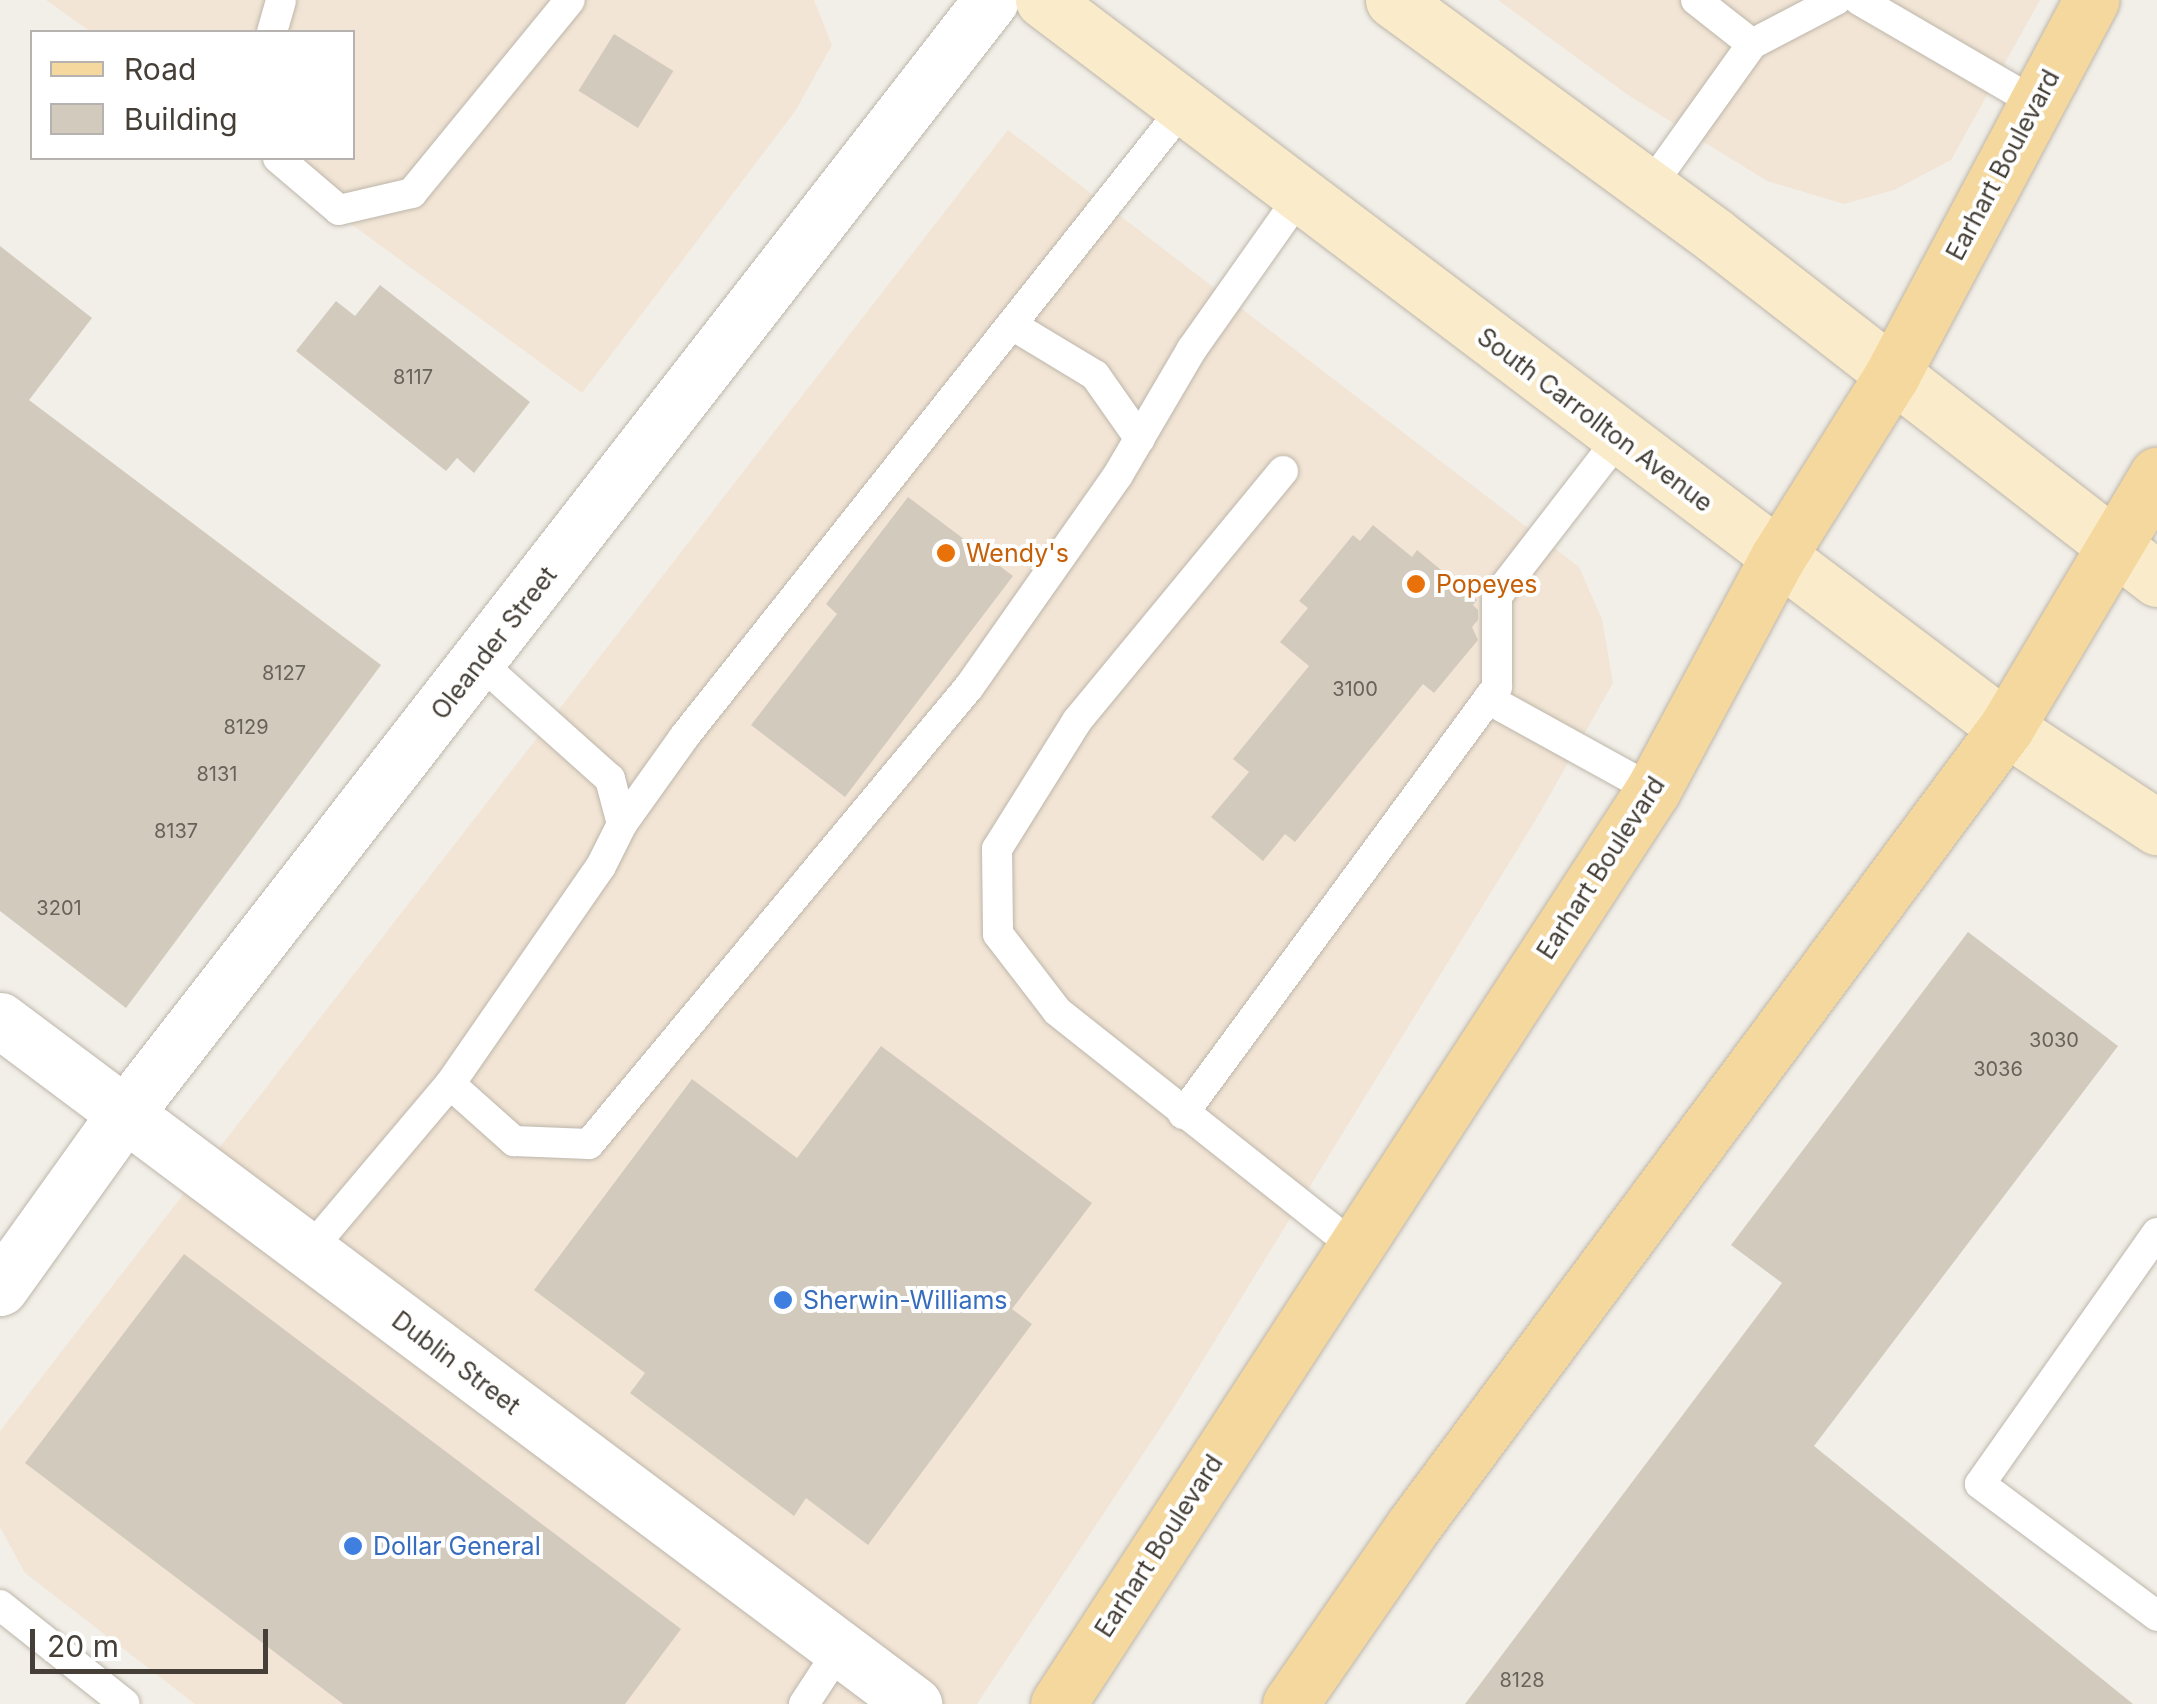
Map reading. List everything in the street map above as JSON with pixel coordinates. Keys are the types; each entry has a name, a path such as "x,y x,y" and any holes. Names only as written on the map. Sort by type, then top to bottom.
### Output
{"main road":[{"name":"South Carrollton Avenue","path":"1044,0 2006,728 2157,826"},
{"path":"1393,0 1649,188 2157,579"},
{"name":"Earhart Boulevard","path":"1058,1704 1653,790 1778,557 1892,375 2090,0"},
{"path":"1290,1704 1414,1526 2006,728 2157,475"}],"street":[{"name":"Oleander Street","path":"0,1288 124,1115 991,0"},
{"name":"Dublin Street","path":"0,1020 914,1704"}],"lane":[{"path":"273,30 281,0"},
{"path":"280,160 340,210 412,193 570,0"},
{"path":"1696,0 1752,44"},
{"path":"1649,188 1752,44 1836,0"},
{"path":"1859,0 2036,102"},
{"path":"308,1252 450,1084 601,866 622,824 684,737 1184,107"},
{"path":"450,1084 514,1141 590,1144 969,687 1140,439 1192,349 1300,196"},
{"path":"1012,325 1095,375 1140,439"},
{"path":"1183,1114 1497,687 1497,596 1619,438"},
{"path":"1283,472 1077,721 996,848 998,934 1057,1011 1354,1246"},
{"path":"479,662 610,779 622,824"},
{"path":"1488,699 1653,790"},
{"path":"2157,1233 1980,1484 2157,1616"},
{"path":"0,1605 124,1704"},
{"path":"804,1704 840,1649"}],"shaded area":[{"path":"46,0 814,0 832,45 796,110 582,393 264,160 355,160 355,30 88,30"},
{"path":"1498,0 2040,0 1951,160 1894,190 1844,204 1767,181 1628,95"},
{"path":"1008,130 1579,567 1602,619 1613,683 1538,816 1171,1412 977,1704 195,1704 25,1573 0,1527 0,1431"}],"building":[{"path":"614,34 673,71 638,128 578,91"},
{"path":"0,246 92,318 29,400 381,665 126,1008 0,911"},
{"path":"380,285 530,402 474,473 457,458 446,471 296,351 336,301 355,316"},
{"path":"908,497 1013,576 845,797 751,725 837,614 826,604"},
{"path":"1373,525 1412,557 1417,550 1477,600 1473,605 1478,610 1478,620 1472,627 1478,640 1434,693 1423,684 1295,842 1285,834 1263,861 1211,817 1249,772 1233,759 1309,666 1280,642 1308,608 1299,601 1353,535 1360,541"},
{"path":"1968,932 2118,1046 1814,1446 2133,1704 1465,1704 1782,1283 1731,1245"},
{"name":"Sherwin-Williams","path":"881,1046 1092,1203 1012,1309 1032,1324 868,1545 806,1498 794,1516 630,1393 645,1373 534,1290 692,1079 797,1158"},
{"name":"Dollar General","path":"184,1254 681,1629 625,1704 343,1704 25,1463"}],"place":[{"name":"Wendy's","path":"946,553"},
{"name":"Popeyes","path":"1416,584"},
{"name":"Sherwin-Williams","path":"783,1300"},
{"name":"Dollar General","path":"353,1546"}]}
